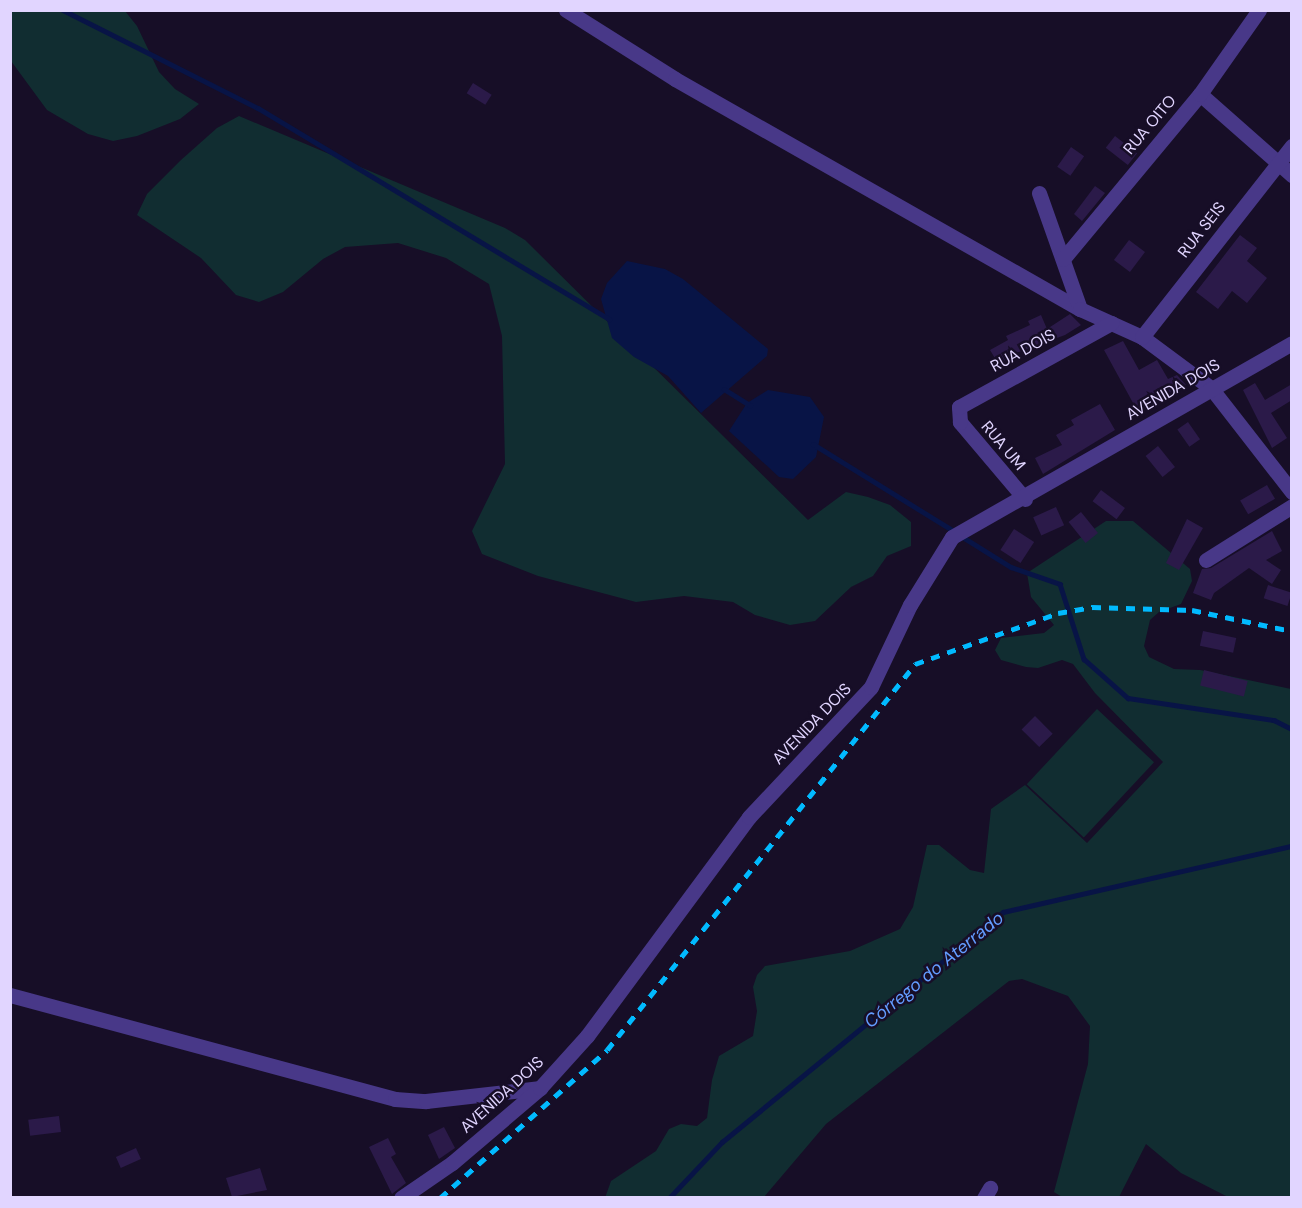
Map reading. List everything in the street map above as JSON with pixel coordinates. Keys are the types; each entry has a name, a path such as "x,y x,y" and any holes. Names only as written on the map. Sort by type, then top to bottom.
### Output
{"street":[{"path":"566,10 675,79 1080,309 1142,337 1211,388 1292,492"},
{"name":"RUA OITO","path":"1063,259 1200,94 1259,10"},
{"path":"1200,94 1292,175"},
{"name":"RUA SEIS","path":"1142,337 1292,146"},
{"path":"1039,193 1080,309"},
{"name":"RUA DOIS","path":"959,414 959,407 1111,323"},
{"name":"AVENIDA DOIS","path":"401,1197 452,1163 540,1088 615,1002 749,817 871,687 910,605 955,534 1025,499 1211,388 1292,343"},
{"name":"RUA UM","path":"959,414 960,422 1025,499"},
{"path":"1206,560 1292,506"},
{"path":"10,995 395,1099 426,1101 540,1088"}],"green space":[{"path":"11,10 125,11 137,26 159,72 175,89 199,104 180,119 137,136 113,141 88,134 47,110 11,61"},
{"path":"239,116 505,228 525,240 808,520 846,492 868,497 890,505 911,522 911,546 887,556 873,576 851,587 815,621 790,625 755,615 733,602 684,596 636,602 538,576 482,554 472,531 505,464 502,336 489,284 446,258 398,243 345,247 323,259 283,292 259,302 236,295 201,258 137,215 147,194 181,160 217,128"},
{"path":"1106,521 1133,521 1190,569 1192,581 1181,604 1159,612 1150,620 1144,646 1149,657 1174,669 1200,670 1291,689 1291,1197 1228,1197 1181,1173 1146,1144 1119,1197 1062,1197 1054,1192 1088,1064 1090,1026 1068,996 1022,979 1009,981 826,1124 764,1197 605,1198 611,1181 656,1151 669,1129 681,1124 697,1126 707,1118 712,1080 719,1056 753,1036 757,1011 753,987 757,975 765,966 850,951 900,929 913,907 927,845 939,845 970,870 984,873 991,809 1025,785 1087,843 1163,762 1095,693 1073,664 1062,660 1038,668 1026,667 1001,660 995,650 1001,638 1044,633 1054,625 1031,597 1027,573"},
{"path":"1097,709 1154,762 1084,838 1027,784"}],"shaded area":[{"path":"627,261 665,269 683,279 768,349 767,356 701,413 668,376 634,357 612,338 601,299 607,283"},
{"path":"768,390 810,397 824,417 816,457 793,479 779,477 729,431 747,403"}],"building":[{"path":"473,83 492,95 485,105 467,93"},
{"path":"1115,136 1137,153 1128,165 1106,148"},
{"path":"1071,147 1084,156 1070,176 1057,167"},
{"path":"1095,186 1105,193 1082,221 1074,214"},
{"path":"1240,235 1257,248 1247,261 1267,278 1247,303 1232,291 1218,309 1196,292"},
{"path":"1129,240 1145,252 1130,272 1114,260"},
{"path":"1070,314 1081,325 1065,335 1013,354 999,365 990,350 1008,340 1006,336 1030,325 1028,321 1041,315 1047,329"},
{"path":"1123,341 1139,370 1157,360 1168,379 1177,375 1186,385 1148,402 1150,405 1138,412 1104,350"},
{"path":"1255,383 1265,400 1292,384 1292,400 1271,413 1287,438 1272,448 1243,390"},
{"path":"1100,404 1115,430 1043,474 1035,458 1062,445 1056,435 1074,425 1071,420"},
{"path":"1188,422 1200,439 1189,447 1177,429"},
{"path":"1158,446 1175,467 1163,477 1146,456"},
{"path":"1267,485 1275,499 1248,514 1240,500"},
{"path":"1101,490 1125,508 1117,519 1093,501"},
{"path":"1056,507 1064,525 1041,535 1033,517"},
{"path":"1081,512 1098,533 1086,543 1069,522"},
{"path":"1187,519 1203,528 1179,570 1166,563"},
{"path":"1014,529 1034,542 1021,563 1000,550"},
{"path":"1272,531 1282,551 1266,560 1281,570 1272,584 1249,568 1214,593 1211,600 1193,593 1202,569 1211,568"},
{"path":"1268,585 1292,593 1287,606 1264,598"},
{"path":"1203,631 1236,638 1233,653 1200,646"},
{"path":"1204,670 1248,681 1244,696 1200,686"},
{"path":"1035,716 1053,734 1039,747 1022,729"},
{"path":"59,1116 61,1132 30,1136 28,1120"},
{"path":"444,1127 455,1148 439,1159 428,1135"},
{"path":"388,1138 396,1154 391,1157 406,1183 392,1194 369,1147"},
{"path":"136,1148 141,1159 121,1168 116,1157"},
{"path":"260,1168 267,1190 232,1197 226,1178"}],"waterway":[{"path":"63,10 258,108 609,319"},
{"path":"724,389 750,405"},
{"path":"813,444 954,531"},
{"path":"961,536 1011,567 1060,584 1084,659 1128,698 1274,720 1292,729"},
{"name":"Córrego do Aterrado","path":"669,1198 722,1142 1003,912 1292,846"}],"railway":[{"path":"440,1198 607,1050 915,664 1058,613 1092,607 1192,610 1292,631"}]}
